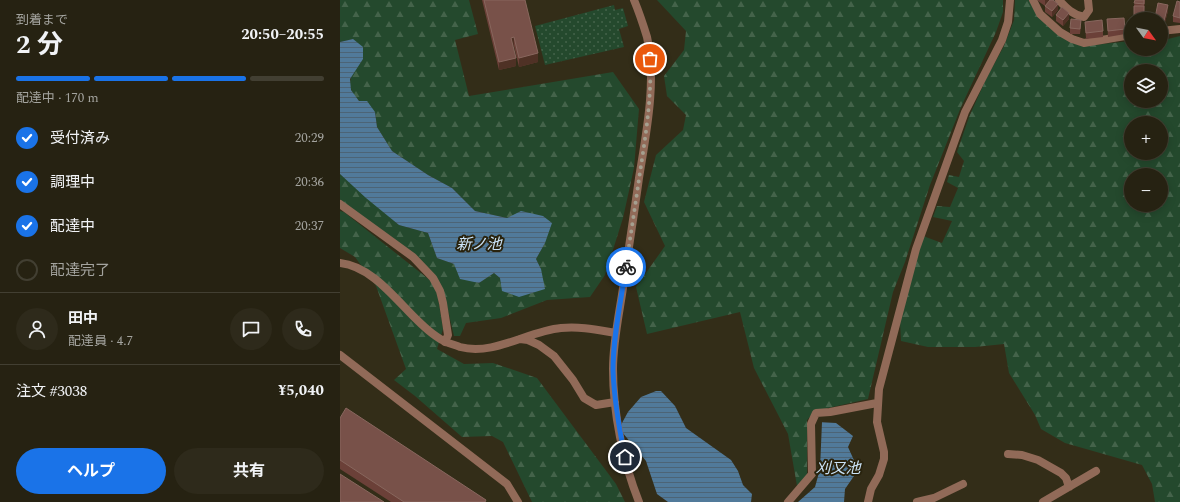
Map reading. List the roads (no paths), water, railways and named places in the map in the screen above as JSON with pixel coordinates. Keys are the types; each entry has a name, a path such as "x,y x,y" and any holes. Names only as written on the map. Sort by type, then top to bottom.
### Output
{"street":[{"path":"634,0 647,38 651,82 644,149 616,333 613,369 615,402 625,457 639,502"},
{"path":"868,502 868,496 879,475 884,459 884,452 877,422 879,389 916,249 965,112 1002,40 1008,22 1010,0"},
{"path":"1033,0 1040,14 1060,32 1072,39 1084,43 1124,36"},
{"path":"1059,0 1065,7 1077,15 1084,16 1089,10 1088,0"},
{"path":"1168,30 1180,29"},
{"path":"340,204 413,257 433,278 444,303 448,335 445,342"},
{"path":"340,263 360,269 372,277 424,327 445,342 462,347 478,349 494,346 560,328 580,328 616,333"},
{"path":"519,339 528,340 539,345 554,356 573,380 584,398 596,405 615,402"},
{"path":"340,355 508,484 518,502"},
{"path":"788,502 812,474 810,424 816,413 830,412 877,403"},
{"path":"1008,454 1022,455 1038,460 1061,473 1066,478 1069,487"},
{"path":"1043,502 1096,471"},
{"path":"917,502 934,498 963,484"}],"water":[{"name":"新ノ池","path":"353,39 363,47 363,59 350,79 351,90 359,101 367,101 375,112 377,127 392,151 428,175 452,188 475,211 507,218 521,211 543,216 552,223 545,243 536,259 541,269 545,289 519,297 502,291 500,278 494,273 479,283 460,279 454,264 437,258 428,233 399,225 340,174 340,42"},
{"path":"656,391 661,391 675,406 686,428 731,460 738,471 743,485 752,494 751,502 668,502 657,494 646,461 622,432 622,423 628,412 641,397"},
{"name":"刈又池","path":"822,422 836,423 853,436 848,447 857,467 854,476 845,489 844,502 798,502 815,487 820,469"}]}
